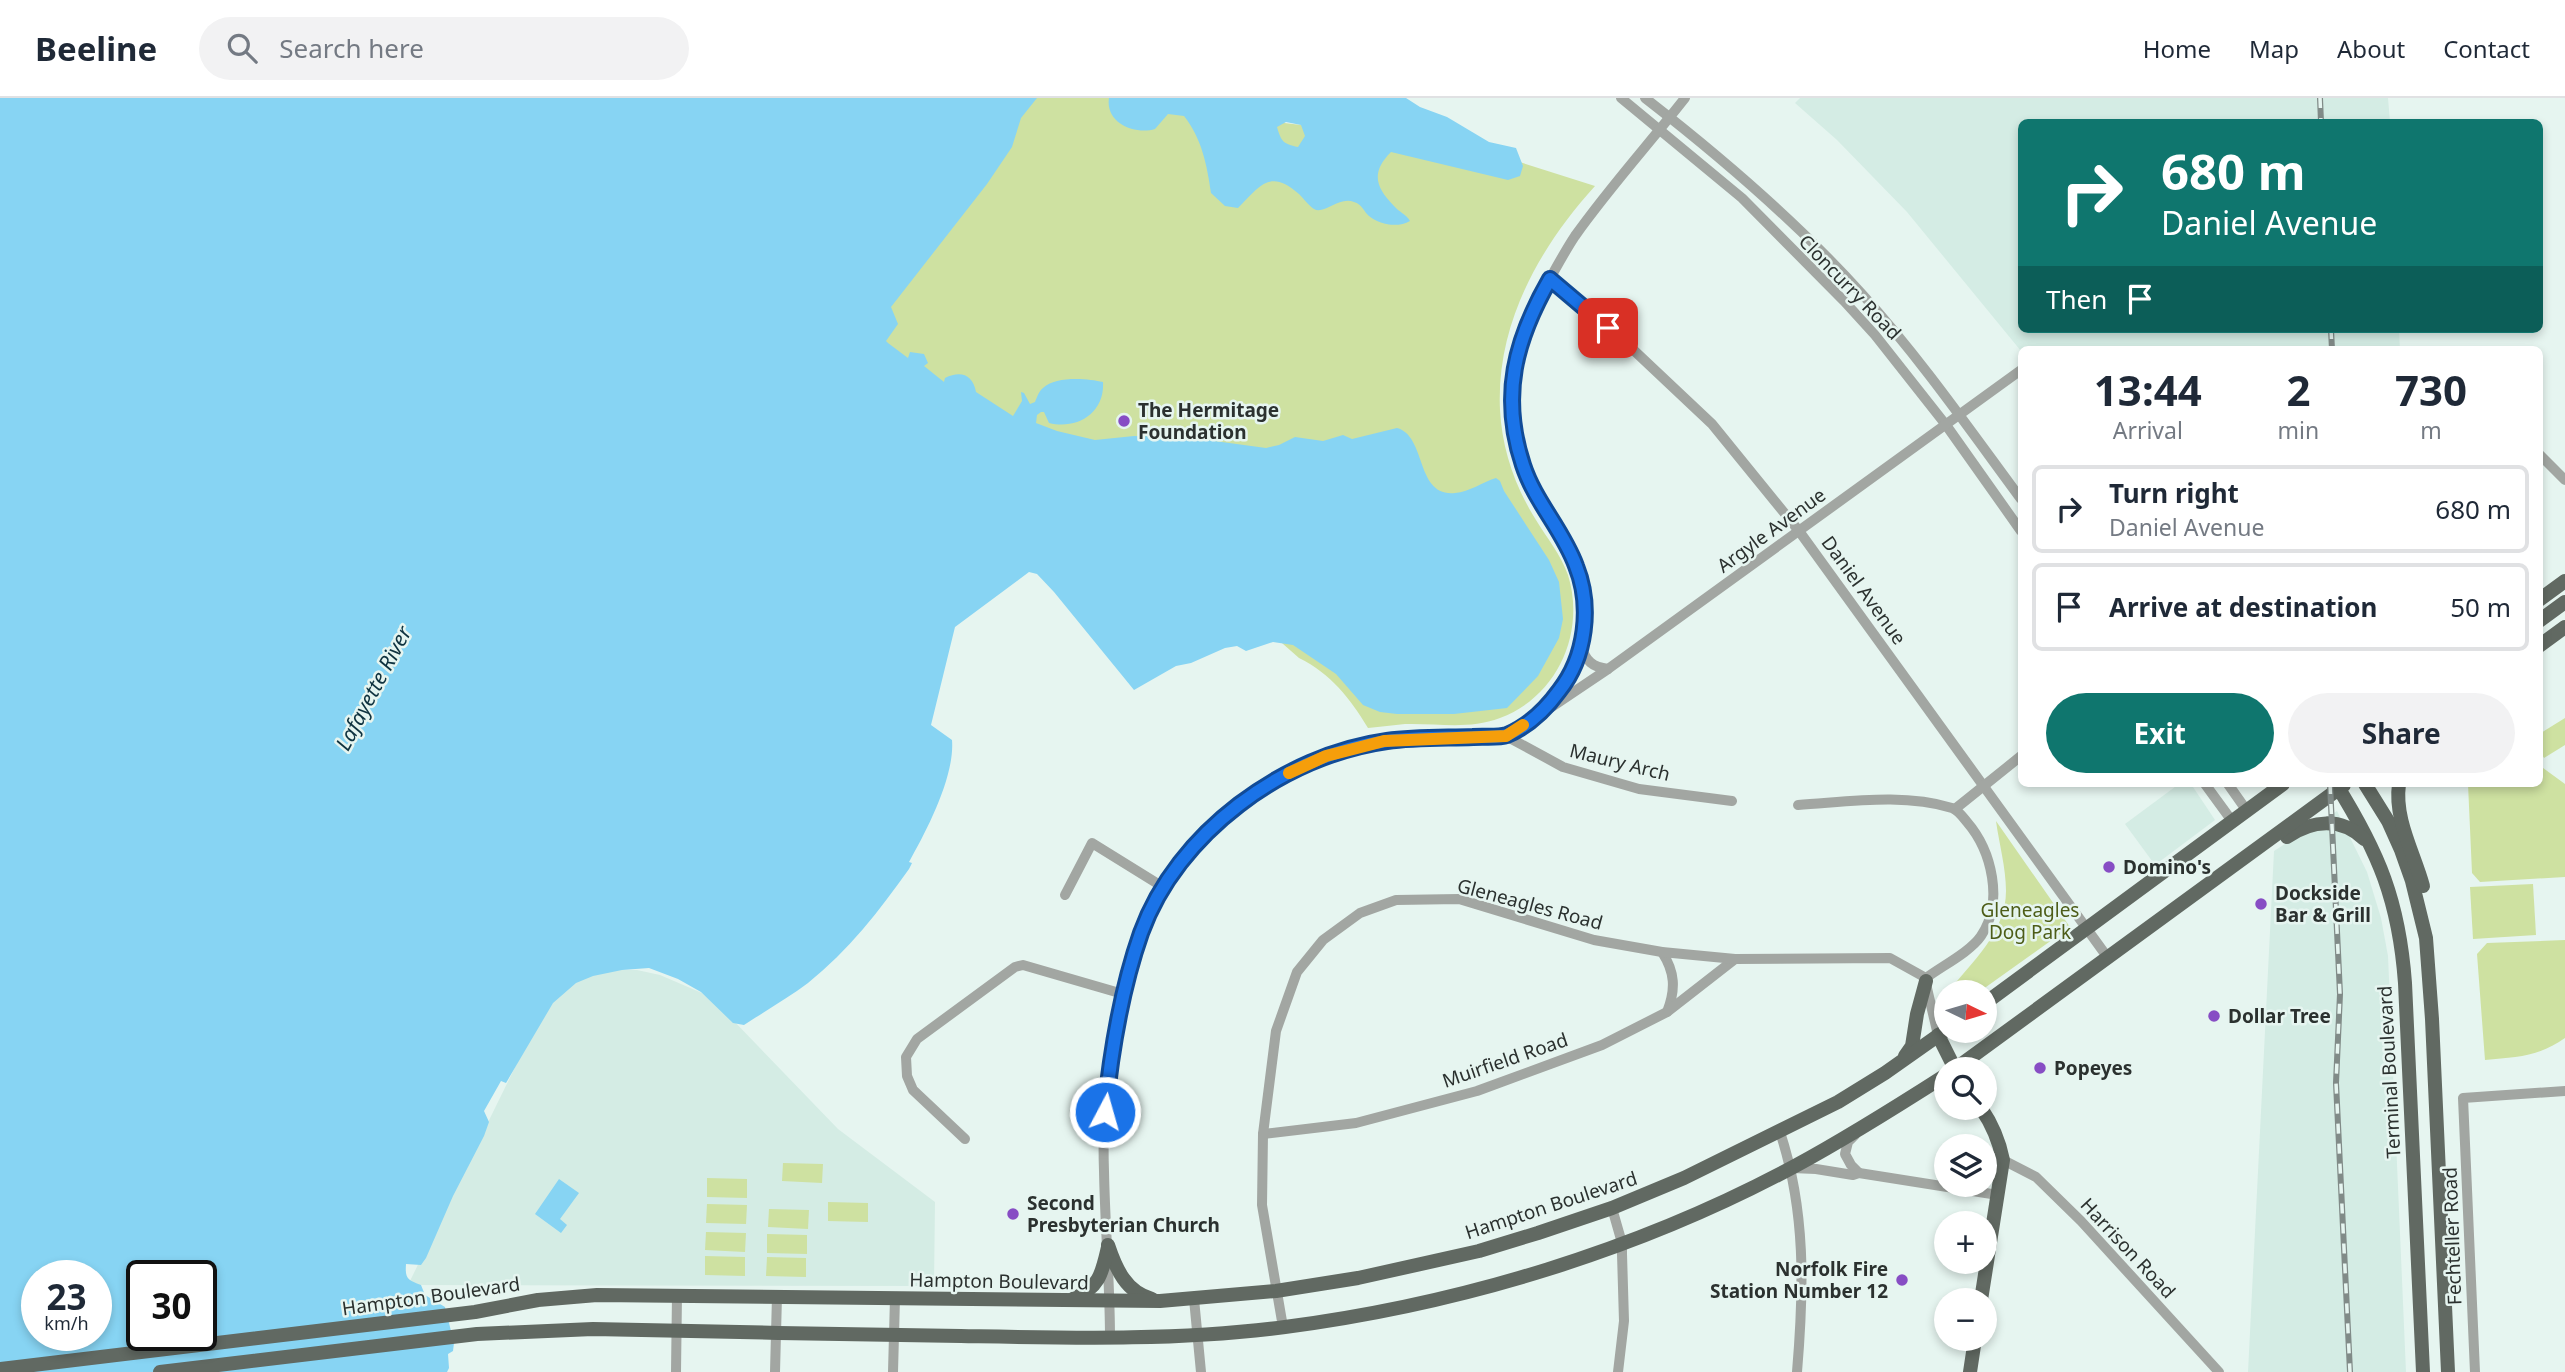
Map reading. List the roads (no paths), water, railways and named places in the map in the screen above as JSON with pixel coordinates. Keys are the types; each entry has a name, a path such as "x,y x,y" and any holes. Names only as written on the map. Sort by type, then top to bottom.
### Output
{"main road":[{"path":"2543,597 2565,581"},
{"path":"2543,618 2565,602"},
{"path":"2543,643 2565,627"},
{"path":"2262,800 2265,787"},
{"path":"1997,994 2279,787"},
{"path":"1972,1057 2339,787"},
{"name":"Terminal Boulevard","path":"2343,787 2352,813 2372,846 2392,898 2403,956 2423,1372"},
{"path":"2367,787 2396,841 2412,881 2421,911 2429,958 2448,1372"},
{"path":"2399,787 2397,799 2400,817 2426,895 2438,960 2441,1015 2436,1099"},
{"path":"2161,919 2189,909 2290,835 2310,825 2329,823 2347,827 2372,846"},
{"path":"1902,1061 1912,1046 1926,979"},
{"name":"Hampton Boulevard","path":"0,1369 597,1295 1160,1301 1276,1291 1358,1278 1479,1251 1612,1208 1685,1178 1838,1102 1934,1039"},
{"path":"160,1372 477,1334 593,1329 1110,1339 1283,1327 1467,1292 1622,1243 1692,1215 1791,1168 1859,1130 1934,1083"},
{"path":"1984,1288 2003,1160 2000,1143 1989,1120"},
{"path":"1108,1245 1116,1268 1130,1287 1140,1295 1160,1301"},
{"path":"1068,1301 1093,1287 1100,1276 1108,1245"},
{"path":"1970,1372 1973,1351"}],"street":[{"name":"Cloncurry Road","path":"1620,98 1742,198 1844,301 1875,335 1946,425 2018,527"},
{"name":"Cloncurry Road","path":"1645,98 1763,198 1861,293 1960,415 2018,495"},
{"path":"1539,715 1561,689 1572,670 1581,646 1584,605 1576,564 1532,489 1522,463 1513,394 1518,349 1526,324 1574,238 1685,98"},
{"name":"Daniel Avenue","path":"1550,279 1625,342 1712,424 1799,531 2108,958"},
{"name":"Argyle Avenue","path":"1506,736 1608,669 2018,372"},
{"path":"2543,458 2565,480"},
{"path":"1581,646 1585,659 1596,668 1608,669"},
{"path":"1110,1339 1104,1168 1105,1112 1123,994 1142,931 1163,887 1228,813 1293,770 1326,756 1384,741 1506,736"},
{"name":"Maury Arch","path":"1506,736 1563,767 1639,789 1732,801"},
{"path":"1955,809 2018,758"},
{"path":"2207,787 2232,821"},
{"path":"2230,787 2247,811"},
{"path":"1798,805 1898,800 1955,809 1979,836 1990,862 1993,884 1989,920 1982,935 1972,946 1926,979 1934,1006"},
{"path":"1065,895 1091,843 1163,887"},
{"name":"Gleneagles Road","path":"1283,1327 1262,1205 1263,1134 1276,1031 1297,972 1322,940 1360,913 1396,900 1460,900 1594,940 1662,952 1735,959 1890,958 1926,979"},
{"path":"1662,952 1673,974 1672,999 1667,1012"},
{"name":"Muirfield Road","path":"1263,1134 1356,1123 1477,1091 1602,1045 1667,1012 1735,959"},
{"path":"965,1139 913,1090 905,1065 906,1057 918,1040 1015,967 1023,965 1123,994"},
{"name":"Fechteller Road","path":"2475,1372 2463,1098 2565,1091"},
{"path":"1859,1130 1848,1142 1845,1154 1859,1173"},
{"path":"1780,1132 1791,1168 1802,1278 1797,1372"},
{"name":"Harrison Road","path":"2003,1160 2036,1177 2219,1372"},
{"path":"1791,1168 1853,1175 1859,1173 1998,1195"},
{"path":"1612,1208 1622,1243 1624,1321 1618,1372"},
{"path":"676,1372 677,1295"},
{"path":"775,1372 777,1296"},
{"path":"894,1372 895,1298"},
{"path":"1195,1299 1201,1372"}],"water":[{"name":"Lafayette River","path":"0,98 1037,98 1021,118 1012,147 987,184 891,307 898,324 886,341 908,358 910,352 924,354 928,363 924,366 944,382 945,378 956,374 969,378 976,392 1013,416 1022,401 1021,392 1030,404 1035,402 1042,389 1055,381 1080,379 1103,382 1099,403 1094,411 1078,422 1059,425 1049,423 1044,412 1037,415 1036,423 1095,440 1134,436 1185,437 1266,448 1295,437 1323,441 1343,435 1352,439 1397,428 1406,433 1413,442 1427,476 1433,486 1442,492 1460,492 1496,478 1500,481 1549,560 1559,582 1563,619 1559,638 1538,676 1507,708 1454,714 1380,712 1363,705 1336,674 1293,645 1273,642 1246,651 1237,646 1225,648 1191,663 1176,666 1134,690 1054,592 1037,574 1029,572 955,627 931,725 952,740 949,770 938,802 909,862 912,863 909,869 863,929 823,971 744,1025 733,1023 701,992 678,979 649,968 593,976 576,983 553,1003 506,1083 501,1081 484,1111 489,1122 484,1136 453,1196 426,1258 421,1265 406,1264 408,1278 421,1285 425,1295 445,1307 454,1343 453,1351 448,1354 447,1372 0,1372"},
{"path":"1109,98 1406,98 1420,107 1447,117 1489,142 1516,148 1523,166 1520,176 1508,180 1391,152 1380,166 1378,179 1379,186 1388,199 1410,221 1400,224 1378,222 1354,202 1343,201 1322,210 1314,209 1289,186 1273,181 1259,187 1238,208 1225,206 1211,193 1203,153 1184,116 1168,114 1155,129 1139,130 1123,125 1109,107","holes":["1286,122 1301,125 1305,136 1298,147 1283,141 1277,127"]},
{"path":"559,1179 579,1193 560,1219 567,1225 561,1233 535,1214"}],"railway":[{"path":"2320,98 2321,119"},
{"path":"2331,333 2332,346"},
{"path":"2330,787 2340,994 2336,1083 2350,1372"}],"place":[{"name":"The Hermitage Foundation","path":"1124,421"},
{"name":"Domino's","path":"2109,867"},
{"name":"Dockside Bar & Grill","path":"2261,904"},
{"name":"Dollar Tree","path":"2214,1016"},
{"name":"Popeyes","path":"2040,1068"},
{"name":"Second Presbyterian Church","path":"1013,1214"},
{"name":"Norfolk Fire Station Number 12","path":"1902,1280"}],"park label":[{"name":"Gleneagles Dog Park","path":"2030,921"}]}
